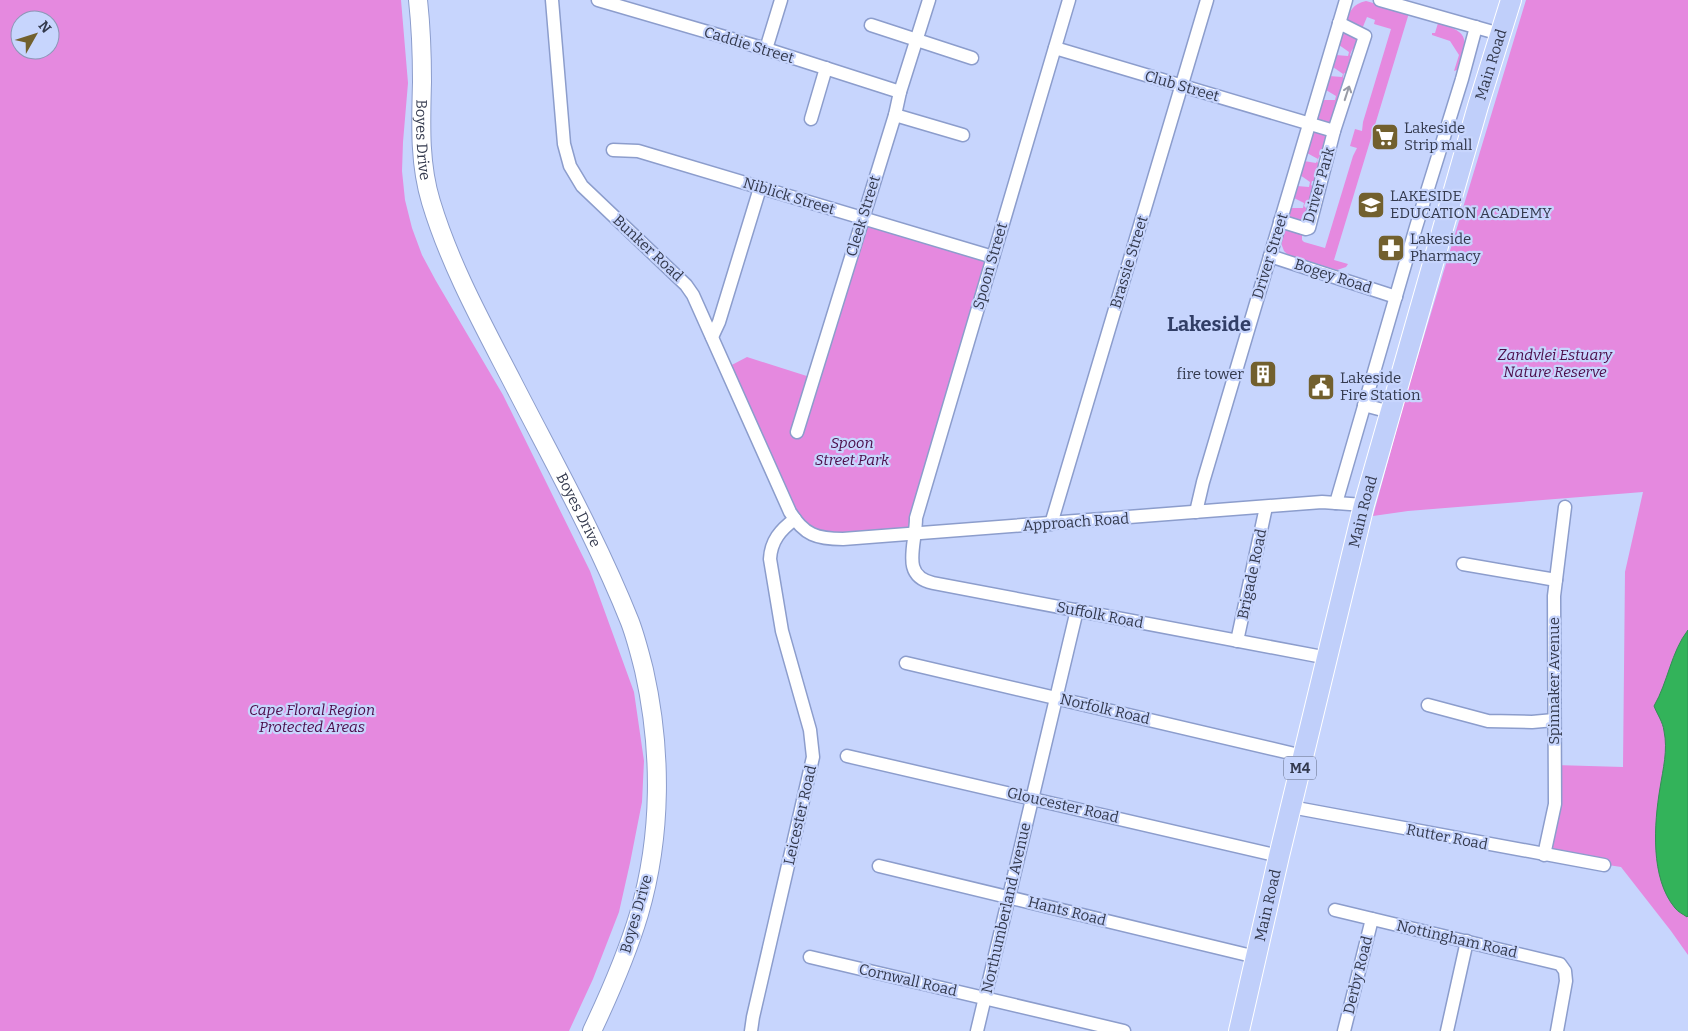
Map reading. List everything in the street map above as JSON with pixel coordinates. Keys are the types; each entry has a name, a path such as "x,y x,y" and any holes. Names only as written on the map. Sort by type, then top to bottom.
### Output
{"main road":[{"name":"Boyes Drive","path":"418,0 422,48 421,147 431,204 464,289 596,544 631,623 639,649 652,714 657,792 655,826 646,884 627,950 592,1031"},
{"name":"Main Road","path":"1239,1031 1279,856 1364,505 1510,0"}],"street":[{"name":"Bunker Road","path":"552,0 564,144 574,174 582,186 686,285 693,295 794,520"},
{"name":"Caddie Street","path":"598,0 766,49 900,92"},
{"path":"766,49 781,0"},
{"name":"Cleek Street","path":"797,432 895,115 900,92 928,0"},
{"name":"Spoon Street","path":"916,534 916,518 1069,0"},
{"name":"Brassie Street","path":"1050,524 1207,0"},
{"name":"Driver Street","path":"1196,512 1203,482 1346,0"},
{"path":"1380,0 1500,34"},
{"name":"Driver Park","path":"1280,221 1308,228 1331,130 1365,36 1339,23"},
{"path":"871,25 972,58"},
{"path":"1336,503 1476,27"},
{"name":"Club Street","path":"1055,48 1331,130"},
{"path":"810,118 826,68"},
{"path":"895,115 963,135"},
{"name":"Niblick Street","path":"613,150 638,151 993,257"},
{"path":"712,337 719,322 760,188"},
{"name":"Bogey Road","path":"1270,256 1396,297"},
{"path":"1364,405 1390,412"},
{"name":"Approach Road","path":"794,520 806,532 824,538 916,534 1322,502 1364,505"},
{"name":"Brigade Road","path":"1237,641 1266,507"},
{"name":"Spinnaker Avenue","path":"1544,855 1555,804 1554,596 1565,507"},
{"name":"Leicester Road","path":"751,1031 813,757 810,730 782,631 770,559 770,550 774,538 783,527 794,520"},
{"name":"Suffolk Road","path":"916,534 912,562 913,569 918,577 924,581 1328,658"},
{"path":"1463,564 1556,580"},
{"name":"Northumberland Avenue","path":"977,1031 1077,610"},
{"name":"Norfolk Road","path":"906,663 1303,756"},
{"path":"1428,705 1488,721 1532,722 1554,720"},
{"name":"Gloucester Road","path":"847,756 1279,856"},
{"name":"Rutter Road","path":"1291,807 1604,865"},
{"name":"Hants Road","path":"879,866 1256,957"},
{"name":"Nottingham Road","path":"1335,910 1560,964 1565,971 1566,981 1556,1031"},
{"name":"Derby Road","path":"1344,1031 1372,919"},
{"path":"1447,1031 1467,941"},
{"name":"Cornwall Road","path":"810,957 1124,1031"}],"green space":[{"name":"Cape Floral Region Protected Areas","path":"0,0 401,0 408,83 402,171 405,200 412,228 422,255 436,281 503,395 590,571 634,692 644,761 642,802 619,912 593,979 569,1031 0,1031"},
{"name":"Zandvlei Estuary Nature Reserve","path":"1526,0 1688,0 1688,955 1621,867 1544,855 1555,765 1623,767 1625,572 1643,492 1408,511 1373,516 1405,399"},
{"path":"1366,1 1409,13 1334,260 1348,264 1346,267 1337,270 1288,255 1281,243 1285,227 1302,233 1302,240 1304,242 1325,248 1357,148 1350,146 1355,129 1362,131 1391,29 1374,24 1375,20 1367,17 1362,29 1346,23 1352,9"},
{"path":"1438,23 1457,30 1462,34 1464,45 1457,70 1454,71 1459,55 1450,41 1432,35 1432,33 1435,33"},
{"path":"1343,33 1355,34 1357,37 1356,46 1350,55 1353,58 1346,74 1344,73 1343,78 1346,80 1337,100 1340,102 1336,120 1328,125 1317,118 1323,100 1335,100 1336,96 1326,90 1329,76 1342,77 1343,74 1333,67 1336,55 1348,56 1349,52 1339,45"},
{"path":"1313,132 1326,132 1329,136 1327,150 1319,157 1317,162 1320,164 1318,181 1312,181 1311,185 1316,188 1310,203 1305,203 1304,206 1307,209 1302,223 1287,220 1291,208 1303,208 1304,203 1294,198 1297,186 1309,187 1310,182 1300,175 1304,161 1316,163 1318,159 1307,153"},
{"name":"Spoon Street Park","path":"862,219 993,257 916,534 843,539 806,531 726,368 747,357 813,378"}],"shaded area":[{"path":"1688,630 1687,917 1676,909 1667,896 1661,882 1658,866 1656,818 1665,760 1665,738 1661,721 1654,706 1677,648"}],"place":[{"name":"Lakeside Strip mall","path":"1385,137"},
{"name":"LAKESIDE EDUCATION ACADEMY","path":"1371,205"},
{"name":"Lakeside Pharmacy","path":"1391,248"},
{"name":"fire tower","path":"1263,374"},
{"name":"Lakeside Fire Station","path":"1321,387"}],"district":[{"name":"Lakeside","path":"1209,324"}]}
